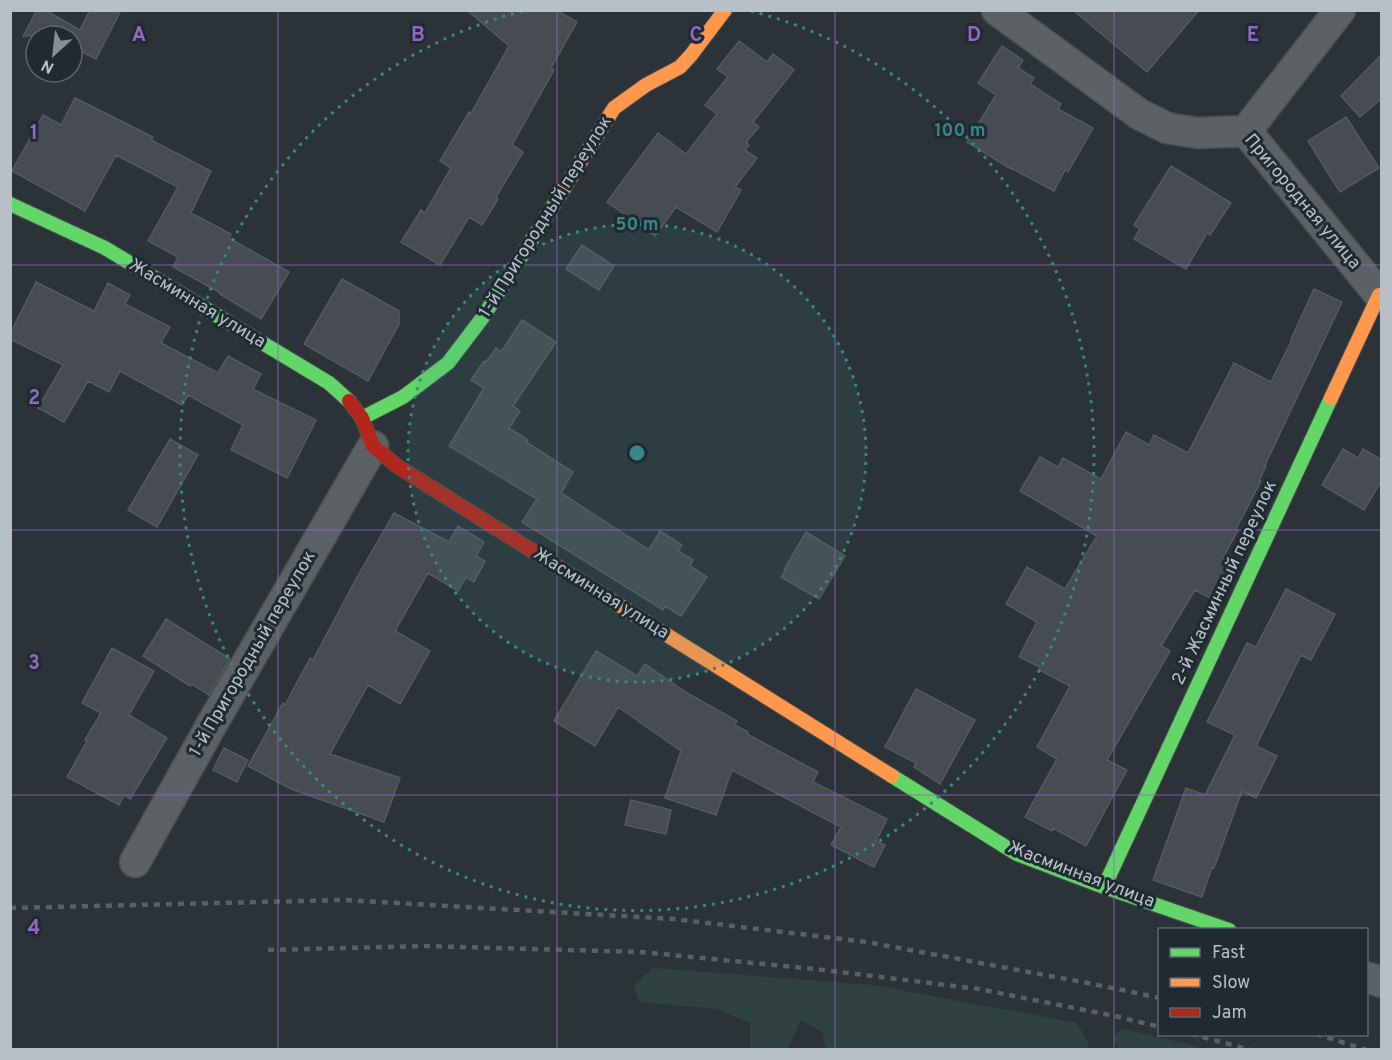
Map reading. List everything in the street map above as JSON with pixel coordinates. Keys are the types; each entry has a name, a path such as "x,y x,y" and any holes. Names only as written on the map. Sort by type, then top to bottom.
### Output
{"street":[{"name":"1-й Пригородный переулок","path":"362,418 403,398 447,363 483,317 615,108 646,85 680,67 725,10"},
{"name":"Пригородная улица","path":"997,10 1139,114 1167,128 1198,133 1246,131 1380,296"},
{"path":"1246,131 1340,10"},
{"name":"Жасминная улица","path":"10,204 105,248 320,377 350,400 362,418 373,446 407,472 1017,854 1223,928"},
{"name":"2-й Жасминный переулок","path":"1104,887 1380,296"},
{"name":"1-й Пригородный переулок","path":"135,862 207,732 373,446"}],"green space":[{"path":"653,968 873,985 1077,1023 1089,1043 1087,1050 826,1049 822,1032 801,1020 789,1049 750,1049 750,1023 717,1009 639,1002 634,985"},
{"path":"1123,1029 1205,1049 1118,1049 1113,1036"}],"building":[{"path":"37,10 45,10 70,24 29,24"},
{"path":"90,10 121,10 96,59 84,53 83,24"},
{"path":"467,10 556,10 577,22 551,68 554,70 512,145 523,152 496,197 498,199 482,225 469,217 440,265 401,242 421,210 425,213 451,168 440,161 469,112 471,113 509,46"},
{"path":"1073,10 1199,10 1147,72"},
{"path":"739,41 767,62 773,54 794,70 753,122 759,127 746,142 749,145 745,150 757,158 735,187 741,190 717,232 676,207 655,236 607,202 658,133 686,154 717,114 705,105 728,77 717,69"},
{"path":"1002,46 1023,60 1018,68 1034,78 1030,84 1061,104 1058,109 1093,128 1068,172 1065,170 1054,191 1011,169 967,142 996,95 978,83"},
{"path":"1382,54 1382,98 1360,117 1341,96"},
{"path":"75,98 153,137 151,140 211,171 191,213 231,234 229,238 289,272 261,319 221,293 173,267 178,257 148,241 178,187 116,155 85,211 12,171 43,115 61,125"},
{"path":"1346,117 1379,168 1340,192 1308,141"},
{"path":"1171,166 1231,203 1210,235 1207,233 1186,269 1134,239 1140,229 1134,225"},
{"path":"582,245 614,266 599,290 566,269"},
{"path":"342,279 399,311 399,324 368,381 304,344"},
{"path":"36,282 94,311 108,283 130,295 125,304 170,327 161,343 218,373 228,356 261,374 253,389 316,420 287,478 231,450 243,425 188,395 182,405 120,371 109,392 88,381 64,422 38,408 63,365 10,339 10,334"},
{"path":"1314,289 1342,302 1265,465 1259,481 1261,481 1223,558 1234,563 1216,601 1195,590 1161,646 1170,651 1107,760 1127,770 1086,846 1053,828 1052,831 1025,817 1057,759 1037,747 1070,686 1019,657 1037,622 1006,604 1027,567 1065,589 1097,536 1020,491 1040,457 1058,467 1063,458 1101,479 1126,432 1149,445 1154,435 1188,453 1234,363 1271,382"},
{"path":"522,320 556,342 513,406 520,411 509,428 528,440 526,442 573,472 561,493 649,550 660,531 682,545 678,551 693,560 690,566 707,577 681,616 665,606 663,610 522,522 537,499 449,446 484,388 471,380 496,348 501,352"},
{"path":"170,439 198,455 157,527 128,510"},
{"path":"1343,449 1358,458 1363,449 1382,460 1382,480 1364,510 1322,485"},
{"path":"394,513 449,542 458,526 484,542 476,556 485,561 474,582 466,577 458,591 428,573 395,631 430,651 400,704 368,685 330,754 400,778 384,822 291,789 248,766 310,658 313,660"},
{"path":"806,532 845,556 819,599 781,577"},
{"path":"1286,589 1335,614 1311,660 1301,655 1256,746 1277,756 1256,798 1242,791 1202,897 1153,880 1186,788 1205,795 1235,735 1207,722 1247,643 1256,647"},
{"path":"166,619 230,659 209,695 192,684 190,686 143,656"},
{"path":"112,648 154,671 129,715 167,738 130,799 124,795 119,805 67,777 101,713 82,703"},
{"path":"596,651 637,676 645,664 687,693 737,721 735,725 748,732 747,734 818,772 813,782 887,819 876,841 885,845 874,867 831,845 841,827 732,770 716,815 665,798 681,751 618,707 595,746 554,721"},
{"path":"916,689 975,720 940,784 914,767 916,763 885,747"},
{"path":"224,748 248,760 237,782 213,770"},
{"path":"631,800 671,810 666,834 625,825"}],"railway":[{"path":"10,908 344,900 674,919 867,942 1158,998"},
{"path":"268,950 425,946 641,952 815,969 979,989 1158,1027"},
{"path":"1198,1036 1251,1050"},
{"path":"1322,1036 1367,1050"}],"traffic: fast":[{"path":"362,418 403,397 448,363 483,317 560,195"},
{"path":"10,204 105,248 329,383 349,401"},
{"path":"1104,887 1331,398"},
{"path":"892,776 1017,854 1223,928"}],"traffic: slow":[{"path":"560,195 614,108 646,85 680,67 725,10"},
{"path":"1331,398 1379,295"},
{"path":"611,600 892,776"}],"traffic: jam":[{"path":"349,401 362,418 373,446 397,466 611,600"}]}
